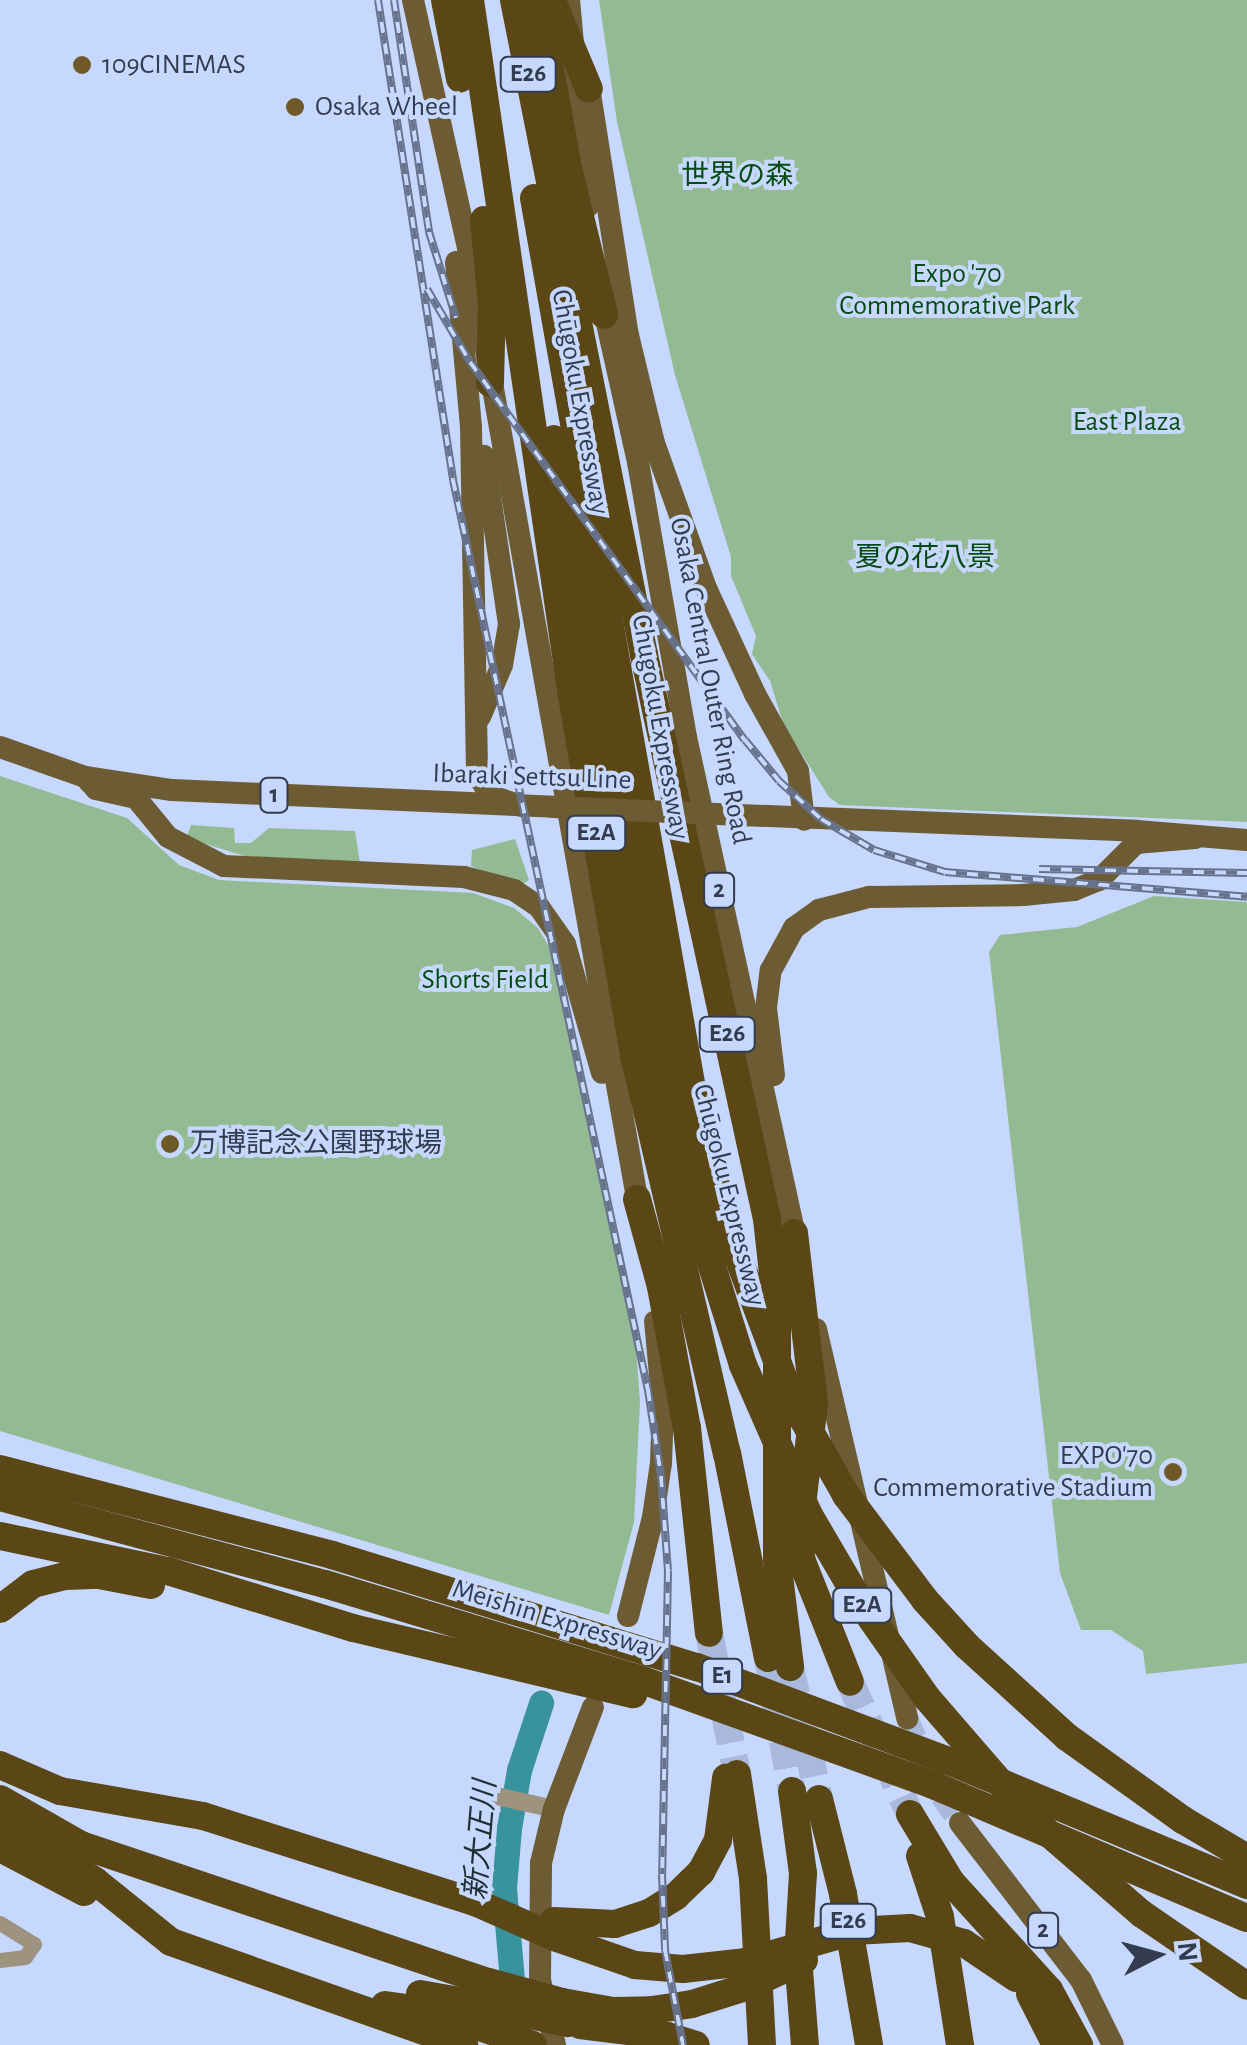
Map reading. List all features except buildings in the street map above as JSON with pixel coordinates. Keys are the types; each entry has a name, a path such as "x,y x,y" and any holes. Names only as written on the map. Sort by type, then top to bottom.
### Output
{"highway":[{"path":"445,0 488,248 490,383"},
{"name":"Chūgoku Expressway","path":"472,0 681,1096 695,1212 742,1364 809,1515 861,1604 927,1698 1031,1818 1130,1905 1247,1986"},
{"name":"E2A","path":"472,0 571,690 636,1059 779,1663"},
{"name":"Chugoku Expressway","path":"500,0 681,1096 792,1398 846,1495 925,1600 967,1646 1068,1737 1183,1820 1247,1858"},
{"name":"E26","path":"514,0 644,654 769,1232 778,1346 779,1663"},
{"path":"538,0 568,168 604,315"},
{"path":"551,0 589,89"},
{"path":"637,1199 660,1287 686,1428 709,1634"},
{"path":"794,1233 814,1403 800,1523 801,1558 850,1682"},
{"path":"0,1456 181,1515"},
{"name":"Meishin Expressway","path":"0,1469 516,1608 697,1666 949,1761 1247,1884"},
{"name":"Meishin Expressway","path":"0,1498 526,1642 931,1784 1247,1918"},
{"path":"0,1536 168,1571 353,1628"},
{"path":"0,1609 18,1593 49,1578 99,1576 353,1628 762,1722"},
{"path":"0,1744 40,1774 131,1802"},
{"path":"0,1764 60,1791 203,1816 465,1899 554,1929 608,1958 646,1966 707,1968 746,1975"},
{"path":"554,1929 632,1920 663,1906 690,1884 718,1840 731,1773 753,1879 762,2045"},
{"name":"E26","path":"805,2045 798,1957 805,1795 843,1894 869,2045"},
{"path":"0,1799 81,1846 493,2008 533,2045"},
{"path":"960,2045 940,1917 907,1813 951,1882 1049,1990 1079,2045"},
{"path":"0,1822 95,1881 139,1918"},
{"path":"0,1848 139,1918 187,1949 464,2045"},
{"path":"561,2023 613,2010 692,2004 746,1975 854,1932 910,1928 964,1943 1039,2008 1056,2045"},
{"path":"1012,1984 1042,2045"},
{"path":"328,1998 427,1994 561,2023 667,2036 696,2045"}],"main road":[{"path":"412,0 441,118 490,383 630,1158 656,1328 662,1436 653,1517 628,1616"},
{"name":"Osaka Central Outer Ring Road","path":"569,0 572,55 604,315 644,496 686,737 794,1233 907,1718"},
{"path":"577,0 628,335 654,443 706,588 755,694 798,771 804,820"},
{"path":"441,118 470,392 477,774 485,791 521,806"},
{"path":"475,736 502,665 509,624 484,461 490,383"},
{"name":"Ibaraki Settsu Line","path":"0,747 85,776 172,790 1247,840"},
{"path":"85,776 96,789 136,798 168,837 190,852 224,866 464,877 498,883 528,898 566,944 630,1158"},
{"path":"783,1180 781,1126 767,1026 768,988 777,955 806,917 851,899 1024,896 1074,890 1099,880 1136,842 1195,838"},
{"path":"561,2023 540,1980 537,1936 541,1863 554,1808 593,1706"},
{"name":"2","path":"960,1823 1081,1980 1112,2045"}],"street":[{"path":"491,1795 554,1808"},
{"path":"0,1922 34,1944 25,1956 0,1960"}],"green space":[{"name":"Expo '70 Commemorative Park","path":"599,0 1247,0 1247,822 840,805 829,797 784,726 770,681 752,654 756,636 731,576 731,557 675,375 617,122"},
{"name":"Shorts Field","path":"0,776 127,818 179,865 219,880 473,893 514,908 538,928 554,955 633,1308 640,1402 634,1522 609,1615 0,1431"},
{"path":"191,825 234,828 235,843 251,843 269,828 355,831 360,863 251,858 186,838"},
{"path":"515,839 529,880 520,886 471,866 472,850"},
{"path":"1154,896 1247,902 1247,1663 1146,1674 1143,1651 1111,1630 1081,1630 1060,1573 989,952 1000,935 1077,927"}],"waterway":[{"name":"新大正川","path":"514,2003 504,1888 509,1828 519,1770 541,1703"}],"tunnel":[{"path":"709,1633 737,1774"},
{"path":"768,1658 792,1791"},
{"path":"790,1667 819,1799"},
{"path":"850,1682 910,1814"},
{"path":"907,1718 941,1796 960,1823"}],"railway":[{"path":"378,0 453,480 648,1390 661,1476 668,1571 662,1874 665,1950 683,2045"},
{"path":"394,0 429,232 456,318"},
{"path":"427,289 470,362 745,740 779,781 821,819 874,850 945,872 1247,897"},
{"path":"1039,869 1247,873"}],"place":[{"name":"109CINEMAS","path":"82,65"},
{"name":"Osaka Wheel","path":"295,107"},
{"name":"万博記念公園野球場","path":"170,1144"},
{"name":"EXPO'70 Commemorative Stadium","path":"1173,1472"}],"park label":[{"name":"世界の森","path":"737,176"},
{"name":"East Plaza","path":"1127,422"},
{"name":"夏の花八景","path":"925,558"}]}
